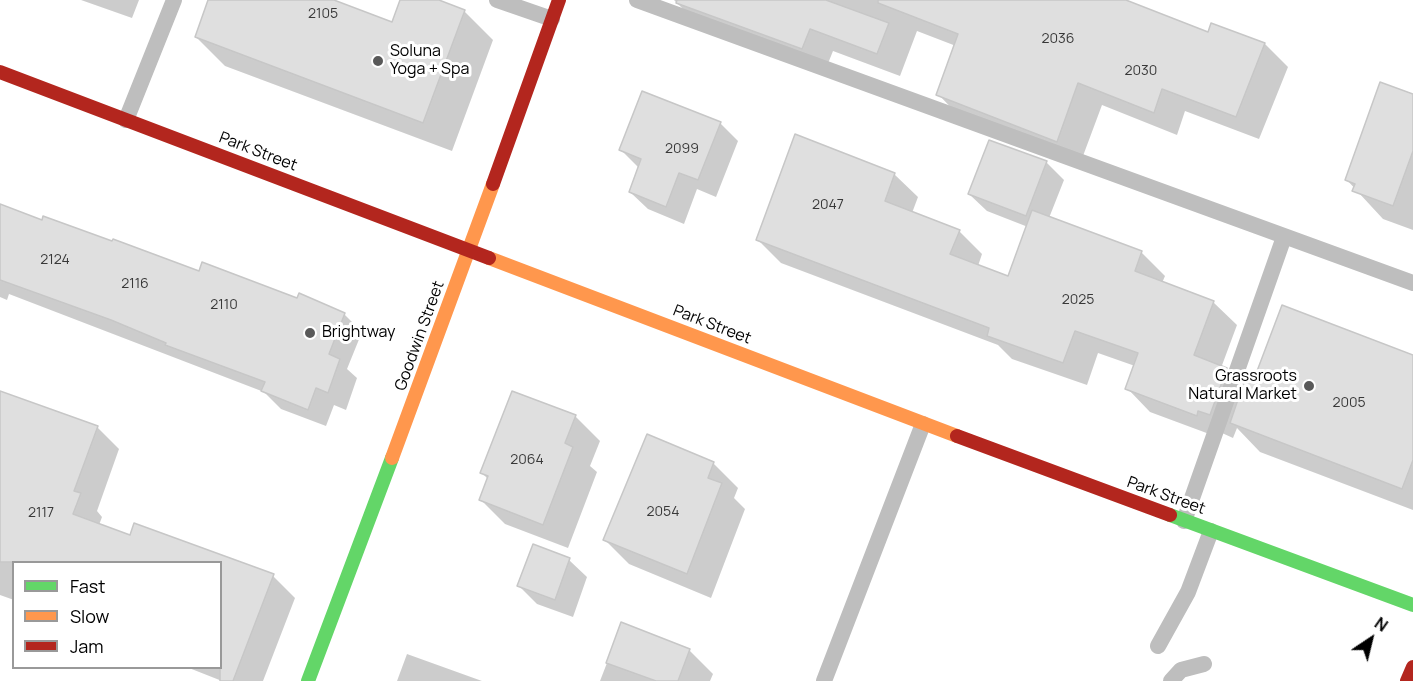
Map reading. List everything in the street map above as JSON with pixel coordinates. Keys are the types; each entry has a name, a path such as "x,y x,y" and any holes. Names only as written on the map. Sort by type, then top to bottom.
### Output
{"street":[{"name":"Goodwin Street","path":"308,681 447,312 559,0"},
{"name":"Park Street","path":"0,72 923,423 1413,605"},
{"path":"1407,681 1413,667"}],"lane":[{"path":"126,120 174,0"},
{"path":"497,0 552,19"},
{"path":"637,0 1413,283"},
{"path":"1184,520 1284,237"},
{"path":"824,681 923,423"},
{"path":"1158,646 1188,592 1211,531"},
{"path":"1172,681 1181,670 1204,664"}],"building":[{"path":"208,0 334,0 392,22 400,0 439,0 465,10 423,123 195,37"},
{"path":"677,0 826,0 889,23 877,54 810,29 802,49 676,3"},
{"path":"878,0 1126,0 1208,32 1211,23 1265,43 1236,117 1162,89 1154,113 1078,83 1057,142 936,95 958,34 878,3"},
{"path":"1380,82 1413,94 1413,151 1393,206 1352,191 1355,184 1345,180"},
{"path":"642,91 721,122 698,180 679,173 666,207 629,192 641,159 619,150"},
{"path":"795,134 895,173 885,201 960,230 950,254 1008,276 1032,210 1142,251 1135,271 1214,301 1194,355 1227,368 1210,415 1198,411 1197,416 1125,389 1138,353 1075,331 1063,363 987,336 989,328 756,240"},
{"path":"989,140 1047,161 1026,216 968,194"},
{"path":"0,204 42,220 43,216 112,241 113,239 199,271 202,262 297,298 299,293 345,313 329,354 340,359 328,393 316,388 308,410 261,391 265,382 165,345 166,343 111,320 0,280"},
{"path":"1282,305 1413,355 1413,460 1402,489 1230,423 1246,376 1254,379"},
{"path":"0,391 98,426 74,491 81,493 73,514 130,535 134,523 274,574 233,681 220,681 222,561 0,562"},
{"path":"512,391 576,415 565,443 573,447 543,525 479,500 488,476 480,473"},
{"path":"647,434 714,462 708,478 722,483 687,574 603,540"},
{"path":"533,544 570,558 555,600 517,586"},
{"path":"621,622 690,649 678,681 656,681 606,663"}],"traffic: fast":[{"path":"308,681 392,458"},
{"path":"1170,515 1413,605"}],"traffic: slow":[{"path":"392,458 493,184"},
{"path":"489,258 957,436"}],"traffic: jam":[{"path":"493,184 559,0"},
{"path":"0,72 489,258"},
{"path":"957,436 1170,515"},
{"path":"1407,681 1413,667"}],"place":[{"name":"Soluna Yoga + Spa","path":"378,61"},
{"name":"Brightway","path":"310,333"},
{"name":"Grassroots Natural Market","path":"1309,386"}]}
